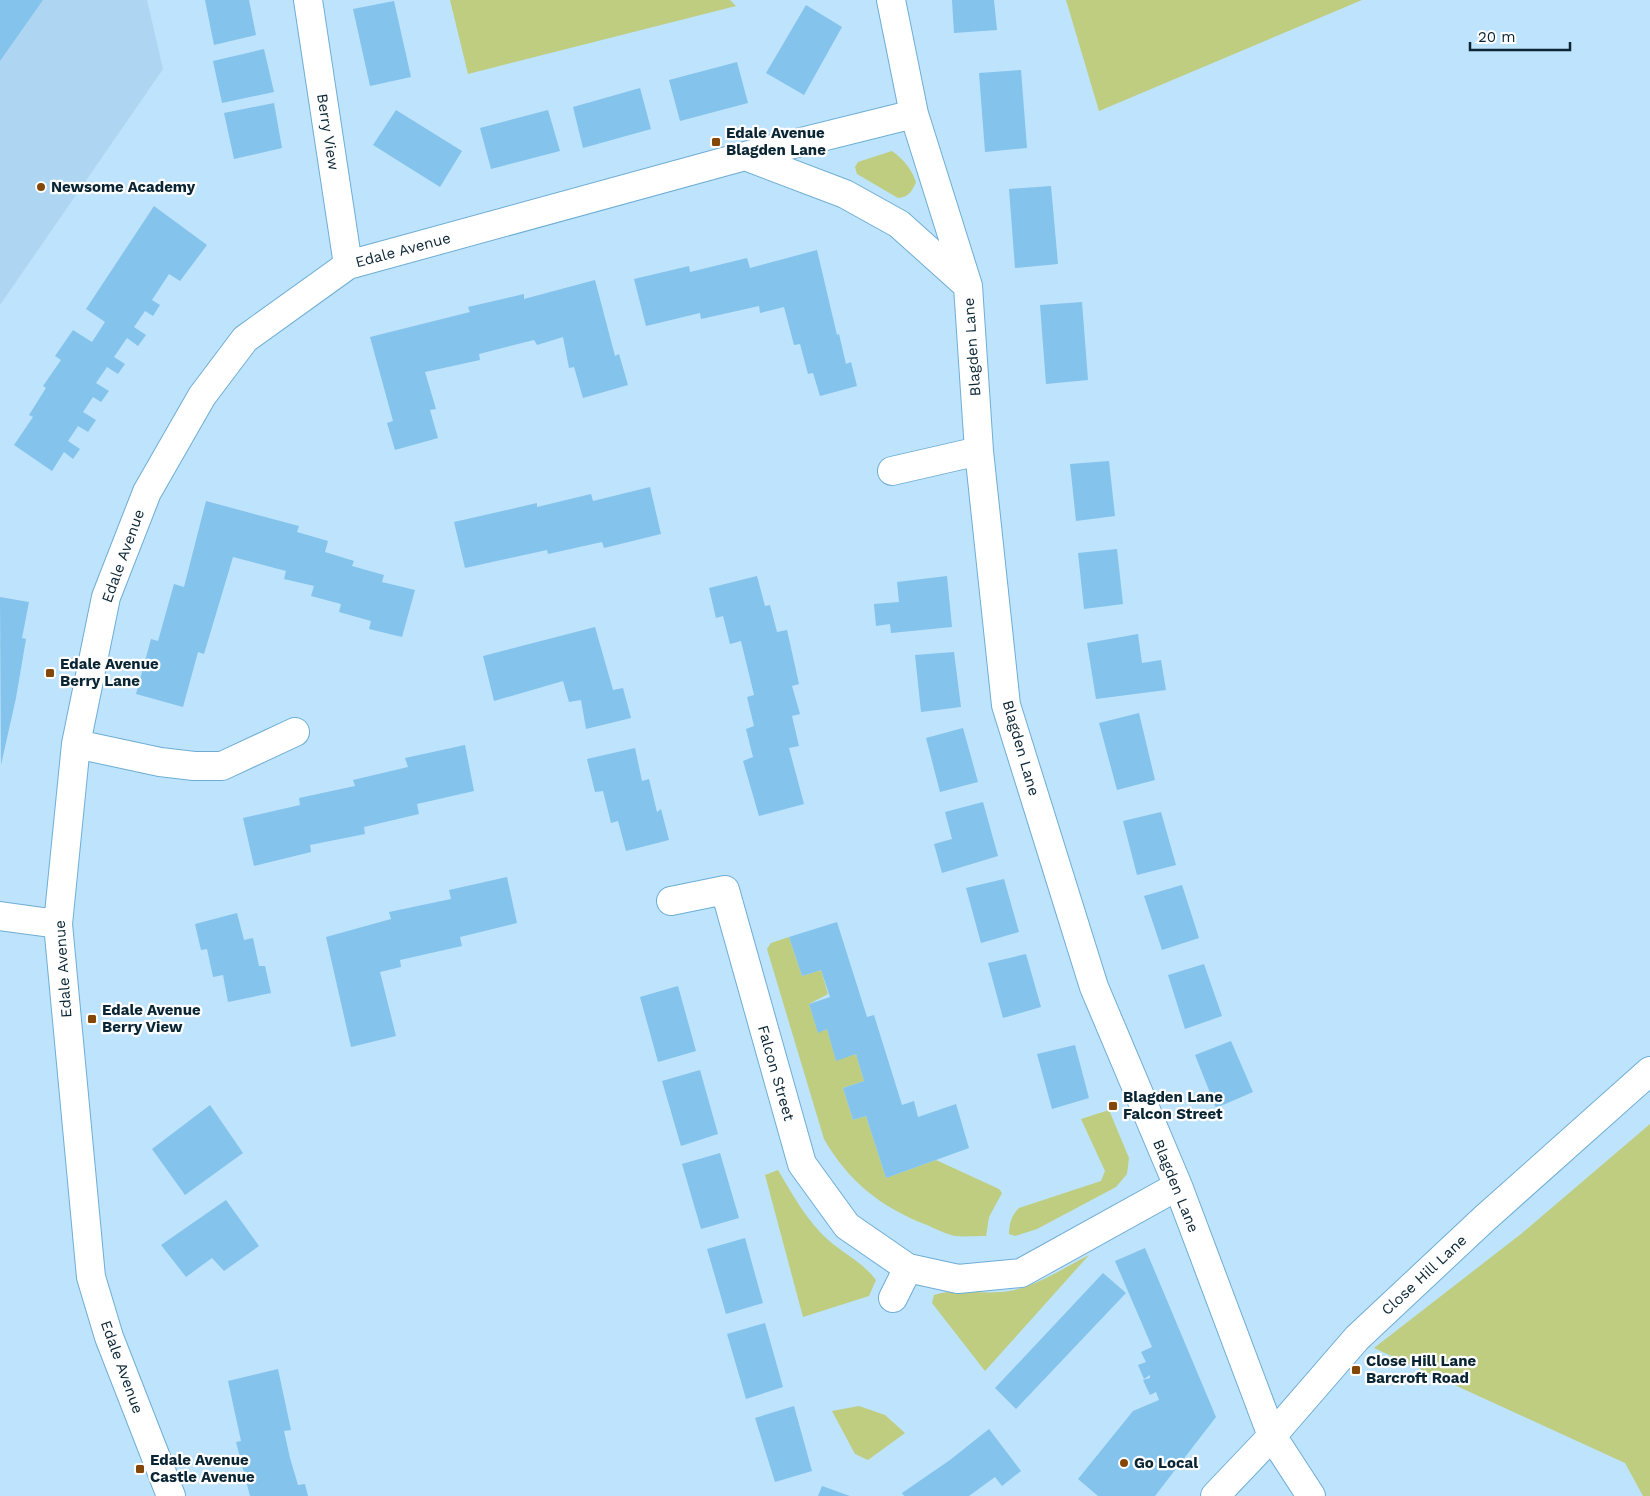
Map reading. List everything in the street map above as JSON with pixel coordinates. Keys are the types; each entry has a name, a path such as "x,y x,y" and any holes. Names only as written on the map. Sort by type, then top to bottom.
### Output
{"street":[{"name":"Berry View","path":"308,0 348,265"},
{"name":"Blagden Lane","path":"890,0 914,114 968,286 979,450 1006,705 1094,987 1178,1186 1272,1436 1311,1496"},
{"name":"Edale Avenue","path":"172,1496 109,1336 91,1276 58,924 76,744 106,597 147,492 202,396 245,340 348,265 745,156 914,114"},
{"path":"745,156 844,194 899,224 968,286"},
{"path":"892,471 979,450"},
{"path":"76,744 160,762 194,766 222,766 295,732"},
{"name":"Falcon Street","path":"671,901 725,890 802,1164 846,1226 908,1268 958,1279 1021,1273 1178,1186"},
{"path":"0,916 58,924"},
{"name":"Close Hill Lane","path":"1215,1496 1272,1436 1357,1338 1484,1219 1650,1070"},
{"path":"893,1298 908,1268"}],"shaded area":[{"name":"Newsome Academy","path":"0,0 147,0 163,69 0,305"}],"green space":[{"path":"450,0 730,0 736,6 468,74"},
{"path":"1066,0 1362,0 1099,111"},
{"path":"892,151 907,165 916,182 909,193 898,198 857,174 855,167 858,162"},
{"path":"789,937 802,976 821,970 828,994 809,1004 818,1032 827,1029 836,1060 856,1054 864,1081 843,1088 853,1120 866,1116 886,1178 936,1160 999,1189 1002,1193 989,1217 986,1236 955,1236 895,1210 855,1180 833,1154 824,1139 767,949 771,943"},
{"path":"1109,1110 1129,1158 1127,1174 1116,1187 1037,1229 1015,1236 1009,1234 1011,1220 1019,1208 1101,1181 1105,1171 1081,1119"},
{"path":"1650,1124 1650,1496 1643,1496 1625,1463 1374,1348 1521,1234"},
{"path":"778,1170 803,1210 820,1232 876,1280 869,1296 803,1317 765,1175"},
{"path":"1089,1255 985,1371 932,1303 934,1295 942,1293 1000,1292 1023,1288"},
{"path":"859,1406 885,1415 905,1433 868,1460 855,1454 832,1411"}],"building":[{"path":"0,0 43,0 0,61"},
{"path":"205,0 249,0 256,35 214,45"},
{"path":"952,0 994,0 997,30 954,33"},
{"path":"394,1 411,77 370,86 353,9"},
{"path":"806,5 842,27 804,95 766,73"},
{"path":"264,49 274,92 222,103 213,61"},
{"path":"737,62 748,103 680,121 669,80"},
{"path":"1021,70 1027,148 985,152 979,73"},
{"path":"640,88 651,129 583,148 573,107"},
{"path":"274,103 282,148 234,159 224,113"},
{"path":"396,110 462,151 440,187 373,145"},
{"path":"548,110 560,151 491,169 480,128"},
{"path":"1051,186 1058,264 1015,268 1009,189"},
{"path":"154,206 207,245 180,281 169,274 152,300 160,305 153,316 145,311 134,327 146,335 138,346 127,338 114,357 125,364 118,374 107,367 96,383 109,391 101,402 93,397 83,412 96,420 88,432 78,426 68,441 80,449 73,459 64,452 52,471 14,445 33,417 29,415 46,388 43,386 61,360 55,356 73,330 92,342 105,322 86,309"},
{"path":"817,250 837,335 839,334 846,364 851,362 857,386 820,396 813,373 808,374 800,344 794,345 784,307 760,313 759,306 701,319 700,313 646,326 634,279 689,266 690,272 747,258 750,268"},
{"path":"595,280 615,356 619,354 628,385 583,398 574,367 569,368 563,337 537,345 534,340 479,354 480,360 425,372 436,409 430,410 438,438 395,450 387,423 393,421 370,337 470,312 468,307 524,294 524,299"},
{"path":"1082,302 1088,380 1046,384 1040,305"},
{"path":"1109,461 1115,516 1076,521 1070,464"},
{"path":"650,487 661,534 604,548 602,542 548,554 547,550 465,568 454,522 537,503 537,507 591,494 593,501"},
{"path":"206,501 299,526 297,532 328,541 325,552 354,561 352,566 384,575 382,582 415,590 402,637 369,629 371,621 339,612 341,604 311,596 314,586 284,579 286,571 233,557 204,654 198,652 183,707 136,694 151,639 158,641 174,584 184,587"},
{"path":"1117,549 1123,604 1084,609 1078,553"},
{"path":"757,576 765,606 770,605 777,632 787,630 799,684 792,686 800,714 792,716 799,746 789,748 804,804 759,816 743,761 753,757 746,729 754,726 747,697 754,695 741,641 730,644 723,616 716,618 709,588"},
{"path":"947,576 952,627 891,633 890,624 876,626 874,604 899,602 897,582"},
{"path":"0,597 29,602 22,638 26,639 16,698 1,765"},
{"path":"595,627 613,690 623,688 631,718 586,729 581,700 569,702 563,681 494,701 483,656"},
{"path":"1138,634 1142,663 1161,660 1166,690 1096,699 1087,643"},
{"path":"954,652 961,707 921,712 915,655"},
{"path":"1139,713 1155,780 1117,790 1099,723"},
{"path":"963,728 978,782 940,792 926,738"},
{"path":"465,745 474,791 417,804 419,814 364,827 365,834 310,845 311,852 254,866 243,818 300,805 299,798 355,786 353,780 408,767 405,758"},
{"path":"635,748 642,781 649,779 657,812 661,809 669,840 626,851 618,821 611,823 603,791 595,792 587,759"},
{"path":"983,802 998,856 942,873 934,844 952,839 945,812"},
{"path":"1161,812 1176,865 1137,875 1123,821"},
{"path":"507,877 517,923 460,937 462,946 400,960 401,967 380,972 396,1036 351,1047 326,937 391,919 389,912 451,899 449,890"},
{"path":"1004,879 1019,932 981,943 966,888"},
{"path":"1182,885 1199,938 1162,950 1144,896"},
{"path":"237,913 244,940 253,938 259,966 265,966 271,993 228,1002 223,975 213,977 207,949 201,950 195,924"},
{"path":"837,922 867,1017 874,1015 902,1105 914,1101 918,1117 956,1104 969,1148 886,1178 866,1116 853,1120 843,1088 864,1081 856,1054 836,1061 827,1029 818,1033 809,1004 830,997 821,970 802,976 789,937"},
{"path":"1026,954 1041,1007 1003,1018 988,963"},
{"path":"1204,964 1222,1016 1185,1029 1168,975"},
{"path":"678,986 696,1051 658,1062 640,997"},
{"path":"1231,1041 1253,1092 1216,1108 1195,1055"},
{"path":"1075,1045 1089,1098 1052,1109 1037,1054"},
{"path":"700,1070 718,1134 681,1146 662,1081"},
{"path":"210,1105 243,1153 185,1195 152,1149"},
{"path":"720,1153 739,1218 701,1229 682,1164"},
{"path":"226,1200 259,1246 224,1271 212,1258 186,1277 161,1245"},
{"path":"745,1238 763,1303 726,1314 707,1249"},
{"path":"1145,1248 1216,1417 1155,1496 1098,1496 1078,1479 1133,1411 1159,1400 1156,1392 1150,1395 1143,1380 1150,1378 1150,1375 1144,1379 1138,1365 1146,1362 1141,1352 1152,1347 1115,1261"},
{"path":"1103,1273 1126,1293 1016,1409 995,1388"},
{"path":"765,1323 783,1387 746,1399 727,1334"},
{"path":"278,1369 291,1430 284,1431 290,1458 298,1485 305,1484 308,1496 250,1496 236,1442 241,1441 228,1381"},
{"path":"794,1406 812,1471 775,1482 755,1418"},
{"path":"989,1429 1021,1471 1002,1486 995,1477 969,1496 904,1496 902,1493 950,1460"},
{"path":"822,1486 850,1496 818,1496"}],"place":[{"name":"Edale Avenue Blagden Lane","path":"716,142"},
{"name":"Newsome Academy","path":"41,187"},
{"name":"Edale Avenue Berry Lane","path":"50,673"},
{"name":"Edale Avenue Berry View","path":"92,1019"},
{"name":"Blagden Lane Falcon Street","path":"1113,1106"},
{"name":"Close Hill Lane Barcroft Road","path":"1356,1370"},
{"name":"Go Local","path":"1124,1463"},
{"name":"Edale Avenue Castle Avenue","path":"140,1469"}]}
